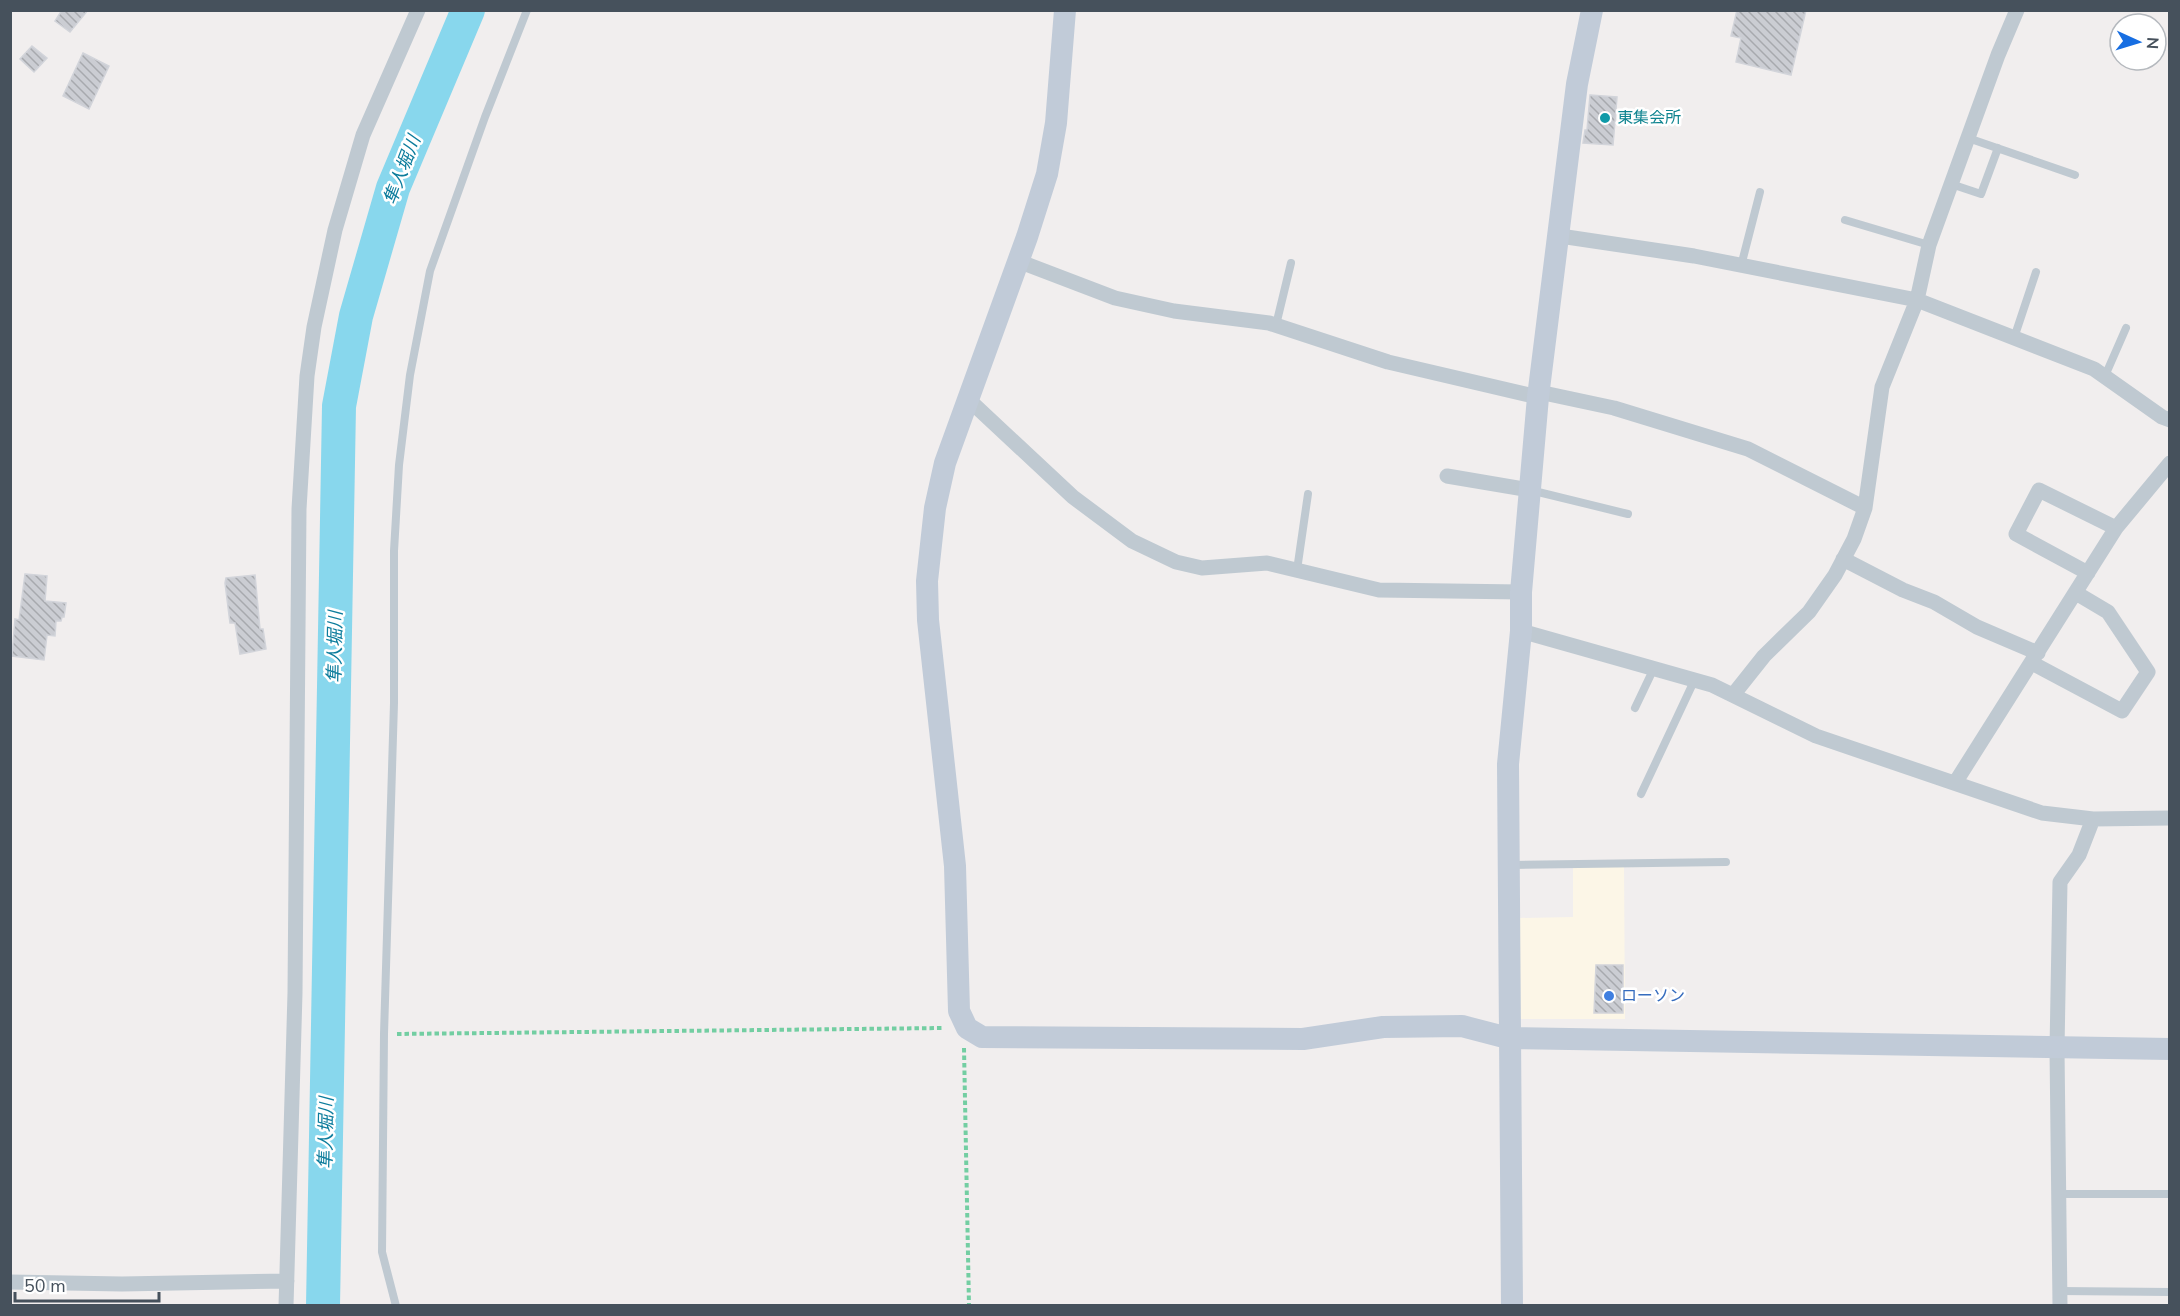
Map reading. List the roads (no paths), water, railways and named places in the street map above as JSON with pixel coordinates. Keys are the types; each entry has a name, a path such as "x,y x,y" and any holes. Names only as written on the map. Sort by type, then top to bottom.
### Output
{"street":[{"path":"286,1305 295,993 299,509 307,376 314,327 335,230 363,135 418,10"},
{"path":"1065,10 1056,123 1047,174 945,463 935,508 927,581 931,662 941,728 955,866 959,1011 967,1028 982,1037 1303,1039 1383,1027 1462,1026 1508,1038 2057,1049 2169,1049"},
{"path":"1512,1305 1508,1038 1510,865 1508,764 1521,631 1521,592 1539,395 1577,84 1592,10"},
{"path":"1733,695 1764,656 1809,612 1843,559 1865,508 1882,387 1917,300 1929,245 2017,10"},
{"path":"1560,236 1741,266 1917,300 2094,369 2168,416"},
{"path":"1018,261 1115,298 1174,311 1275,325 1388,362 1539,395 1614,408 1748,449 1865,508"},
{"path":"968,399 1073,497 1132,542 1176,562 1203,568 1267,563 1379,590 1521,592"},
{"path":"1955,783 2116,528 2169,464"},
{"path":"1447,476 1530,490"},
{"path":"2088,573 2016,534 2039,490 2116,528"},
{"path":"1843,559 1903,590 1934,602 2035,658 2122,711 2148,672 2108,612 2076,593"},
{"path":"1521,631 1655,666 1695,679 1816,736 2042,813 2093,819 2169,818"},
{"path":"2060,1298 2057,1049 2060,882 2079,855 2093,819"},
{"path":"10,1282 122,1284 287,1281"}],"lane":[{"path":"396,1305 382,1252 384,1034 391,856 394,551 399,465 410,375 430,271 527,10"},
{"path":"1968,138 2075,175"},
{"path":"1952,184 1982,194 1998,148"},
{"path":"1741,266 1760,192"},
{"path":"1845,220 1929,245"},
{"path":"1275,325 1291,263"},
{"path":"2014,338 2036,272"},
{"path":"2104,376 2126,328"},
{"path":"1530,490 1628,514"},
{"path":"1297,570 1308,494"},
{"path":"1635,708 1655,666"},
{"path":"1641,794 1695,679"},
{"path":"1510,865 1726,862"},
{"path":"2059,1194 2169,1194"},
{"path":"2060,1298 2169,1292"}],"waterway":[{"name":"隼人堀川","path":"323,1306 339,406 356,316 393,188 468,10"}],"place":[{"name":"東集会所","path":"1605,118"},
{"name":"ローソン","path":"1609,996"}]}
